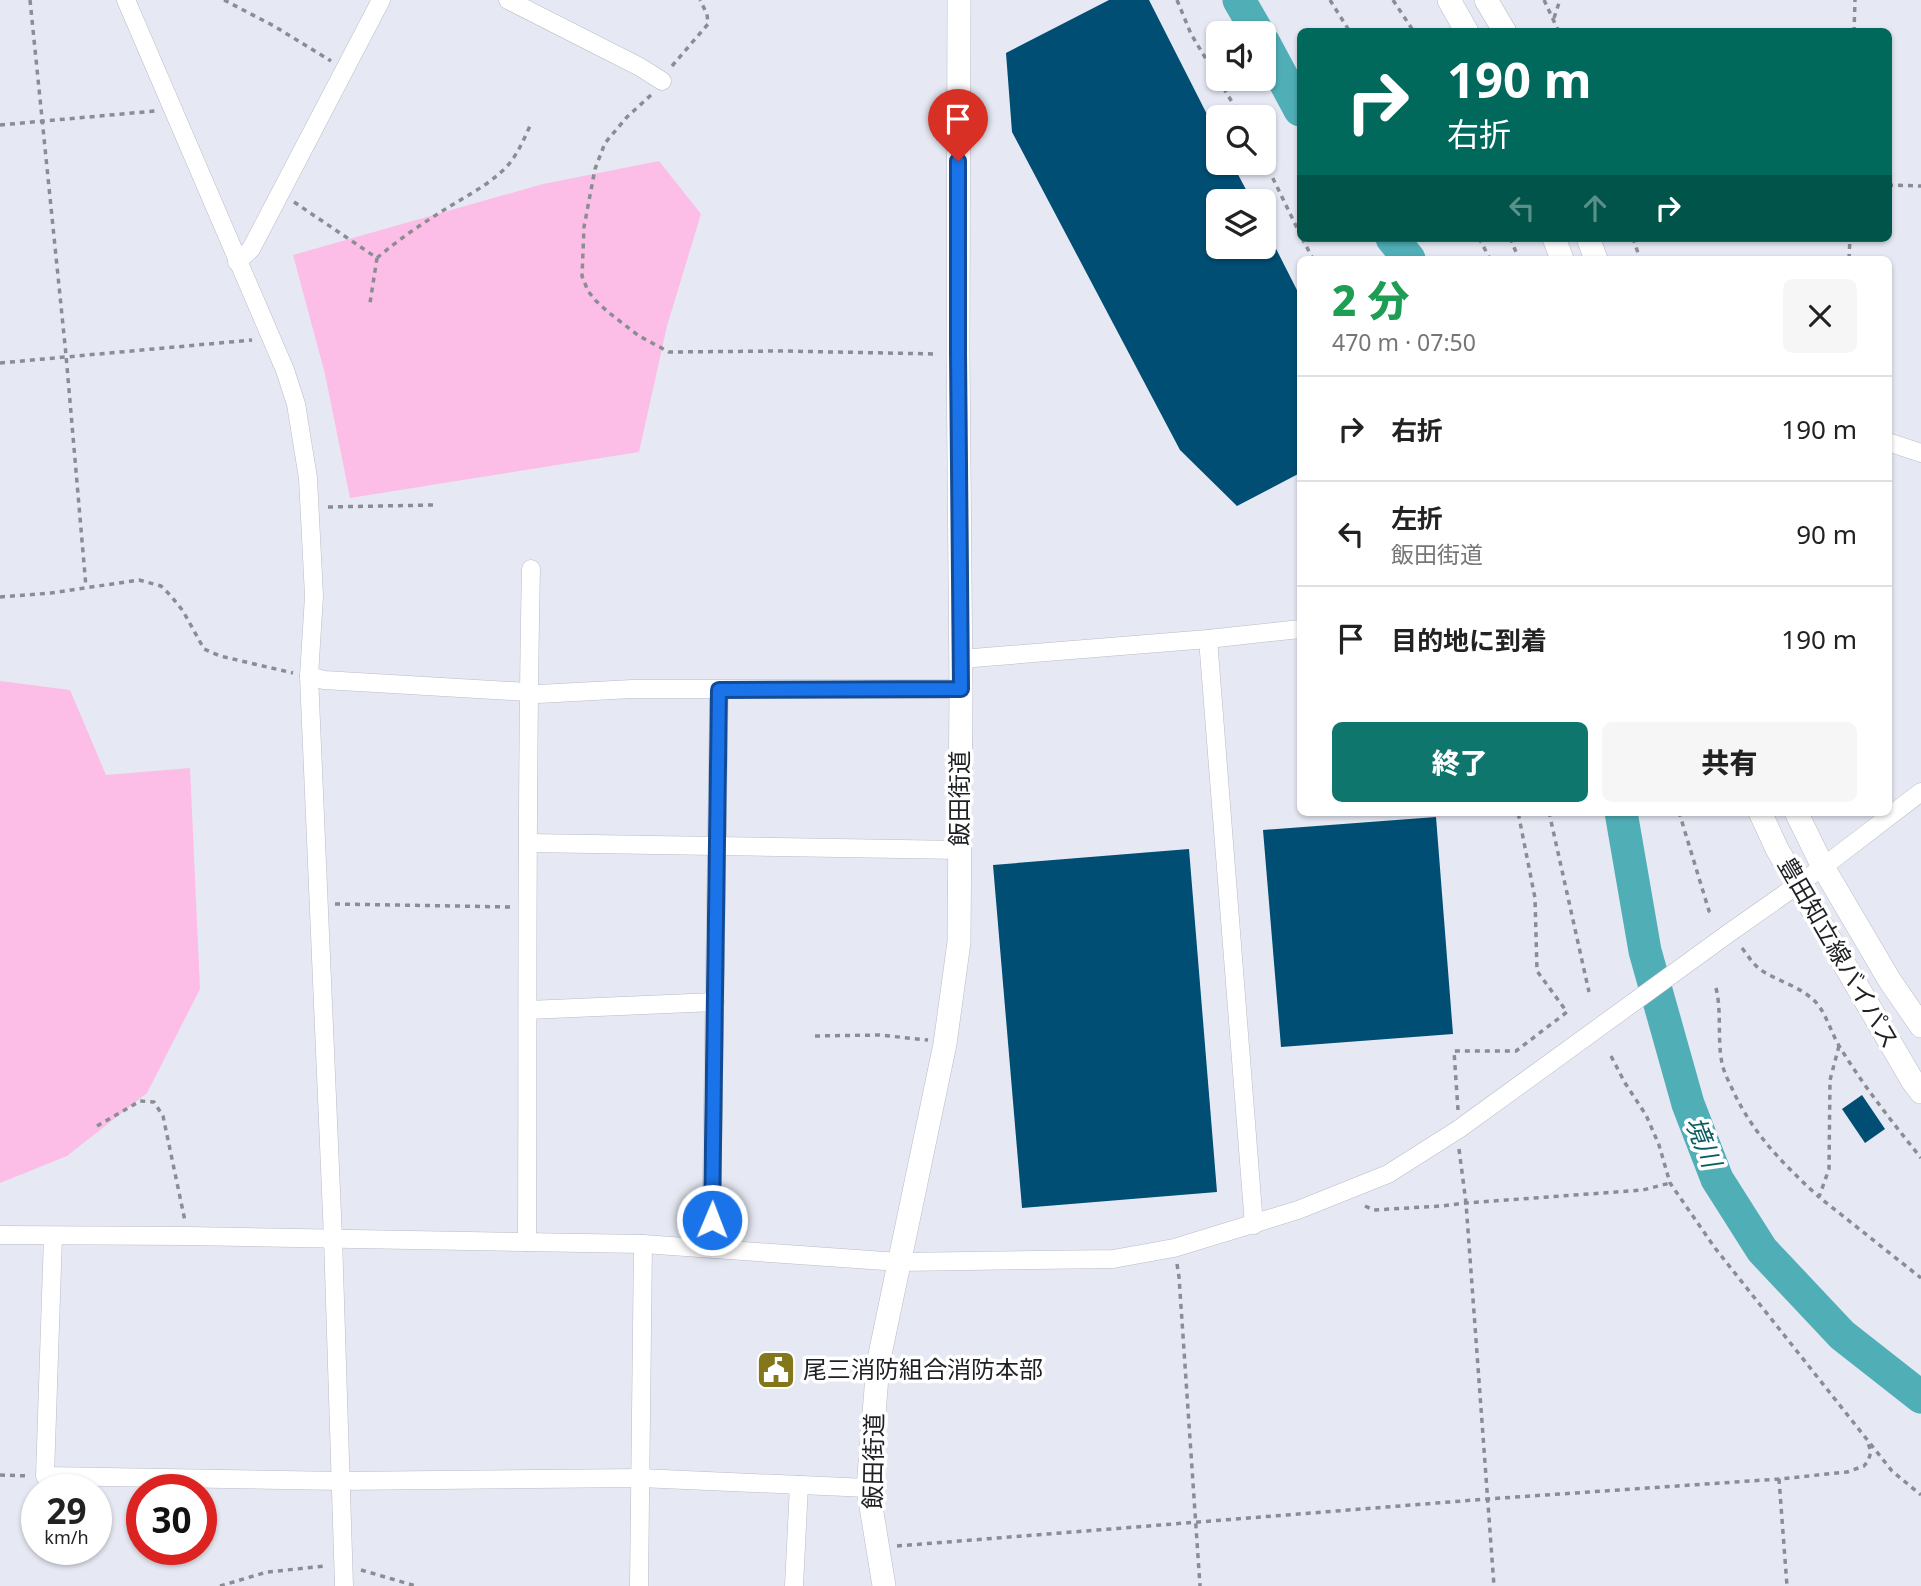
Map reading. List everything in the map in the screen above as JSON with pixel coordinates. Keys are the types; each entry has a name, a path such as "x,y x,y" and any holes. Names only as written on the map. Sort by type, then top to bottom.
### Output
{"main road":[{"name":"飯田街道","path":"884,1586 868,1488 878,1364 946,1044 959,942 960,0"},
{"path":"1449,0 1465,28"},
{"path":"1486,0 1503,28"},
{"name":"豊田知立線バイパス","path":"1762,816 1777,849 1912,1080 1921,1091"},
{"name":"豊田知立線バイパス","path":"1798,816 1823,867 1890,981 1921,1027"}],"street":[{"path":"126,0 272,338 296,404 308,478 314,596 309,676 334,1238 343,1577"},
{"path":"237,262 251,249 381,0"},
{"path":"508,0 662,80"},
{"path":"1892,443 1921,453"},
{"path":"527,1242 526,907 531,569"},
{"path":"961,659 1297,629"},
{"path":"1208,639 1254,1225"},
{"path":"309,676 324,680 538,694 632,689 961,689"},
{"path":"711,1248 719,690"},
{"path":"1892,814 1921,792"},
{"path":"0,1235 643,1244 899,1262 1113,1259 1174,1248 1298,1210 1388,1174 1459,1129 1890,816"},
{"path":"528,843 960,850"},
{"path":"528,1010 715,1002"},
{"path":"46,1474 53,1236"},
{"path":"639,1586 643,1244"},
{"path":"112,1477 340,1481 640,1478 868,1488"},
{"path":"794,1586 799,1485"}],"path":[{"path":"30,0 66,355 86,587"},
{"path":"224,0 274,26 345,69"},
{"path":"699,0 707,14 708,24 644,103 627,117 605,143 595,169 584,226 582,271 584,283 595,300 625,326 669,352 782,351 958,355"},
{"path":"1177,0 1191,34 1234,105"},
{"path":"1330,0 1348,28"},
{"path":"1393,0 1411,28"},
{"path":"1544,0 1558,28"},
{"path":"1554,18 1560,0"},
{"path":"1854,28 1855,0"},
{"path":"0,125 173,110"},
{"path":"370,303 377,258 425,222 495,178 509,164 530,126"},
{"path":"1271,175 1297,228"},
{"path":"1892,185 1921,186"},
{"path":"281,192 377,258"},
{"path":"0,363 272,338"},
{"path":"310,508 434,505"},
{"path":"0,597 51,593 139,580 161,586 183,611 204,649 220,656 309,676"},
{"path":"1494,1586 1466,1203 1459,1152 1454,1051 1516,1051 1567,1013 1537,971 1535,898 1519,816"},
{"path":"1550,816 1589,992"},
{"path":"1680,816 1709,911 1713,915"},
{"path":"319,904 526,907"},
{"path":"1742,948 1753,964 1762,971 1797,988 1818,1005 1839,1046 1874,1099 1921,1158"},
{"path":"1716,988 1720,1005 1721,1060 1743,1112 1768,1147 1794,1174 1921,1278"},
{"path":"815,1036 878,1035 946,1044"},
{"path":"1819,1196 1829,1169 1829,1080 1839,1046"},
{"path":"1611,1056 1646,1115 1659,1144 1670,1183 1715,1248 1892,1471 1921,1495"},
{"path":"97,1126 140,1101 154,1102 163,1116 188,1236"},
{"path":"1365,1206 1374,1210 1441,1206 1643,1190 1670,1183"},
{"path":"1174,1248 1179,1277 1200,1586"},
{"path":"876,1547 1847,1472 1864,1466 1868,1461 1871,1452 1867,1440"},
{"path":"0,1475 21,1475"},
{"path":"1779,1479 1787,1586"},
{"path":"220,1586 267,1572 327,1565 343,1577 358,1569 416,1586"}],"shaded area":[{"path":"659,161 701,214 667,326 639,452 350,498 325,374 293,255 543,184"},
{"path":"0,681 70,690 106,775 190,768 200,989 147,1093 67,1156 0,1183"}],"building":[{"path":"1109,0 1149,0 1206,112 1206,175 1238,175 1246,189 1206,189 1206,259 1276,259 1276,249 1297,290 1297,475 1237,506 1180,450 1012,132 1006,53"},
{"path":"1436,817 1453,1034 1281,1047 1263,830"},
{"path":"1189,849 1217,1192 1022,1208 993,865"},
{"path":"1862,1095 1885,1129 1865,1143 1842,1109"}],"waterway":[{"name":"境川","path":"1239,0 1251,21"},
{"name":"境川","path":"1276,65 1297,104"},
{"name":"境川","path":"1395,242 1407,256"},
{"name":"境川","path":"1622,816 1645,951 1688,1104 1717,1179 1762,1250 1842,1335 1921,1397"}],"place":[{"name":"尾三消防組合消防本部","path":"776,1370"}],"route":[{"path":"712,1220 719,690 961,689 958,161"}]}
